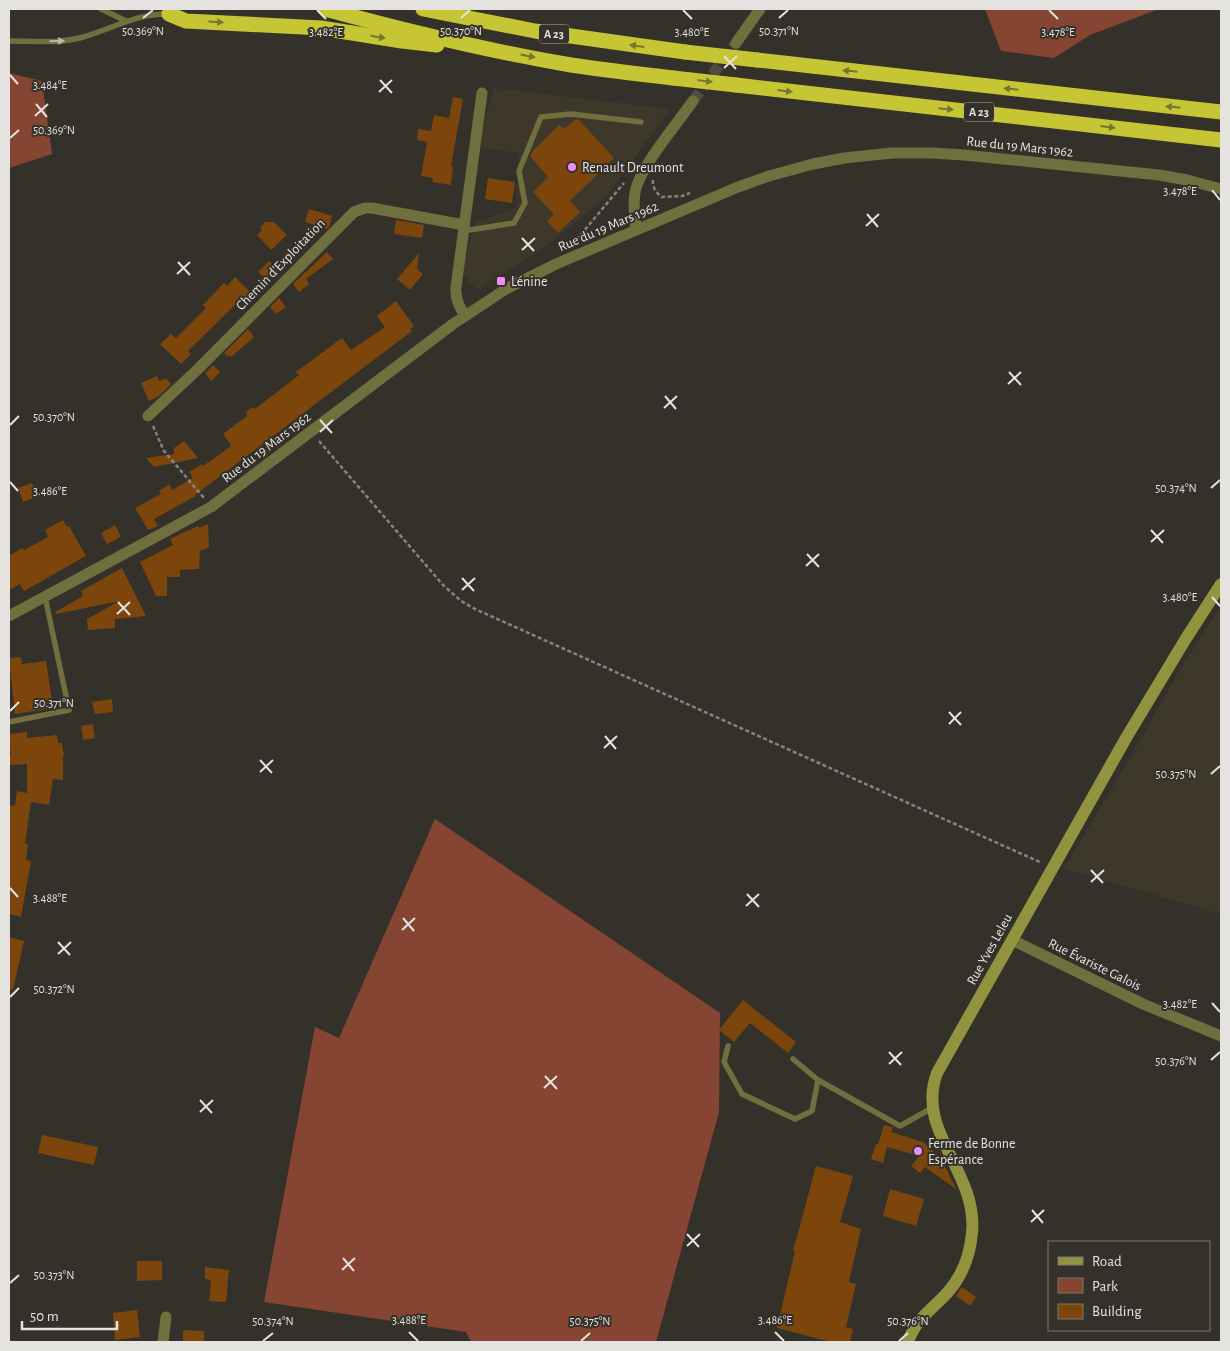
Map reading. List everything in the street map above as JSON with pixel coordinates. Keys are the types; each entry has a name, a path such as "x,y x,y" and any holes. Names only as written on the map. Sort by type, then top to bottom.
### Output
{"highway":[{"name":"A 23","path":"325,9 395,27 570,65 1221,140"},
{"name":"A 23","path":"423,9 535,31 685,52 1221,112"},
{"path":"164,12 186,20 308,27 402,41 480,46"}],"street":[{"path":"736,43 760,9"},
{"path":"465,316 456,296 463,228 482,93"},
{"path":"636,230 634,195 640,179 653,157 694,101"},
{"name":"Rue du 19 Mars 1962","path":"9,616 211,507 465,316 526,279 636,230 754,181 799,167 844,158 932,153 1145,174 1187,180 1221,189"},
{"name":"Chemin d'Exploitation","path":"148,416 197,370 354,212 365,208 372,208 463,228"},
{"name":"Rue Yves Leleu","path":"908,1342 918,1321 949,1292 957,1280 967,1258 972,1234 969,1196 938,1129 932,1108 932,1094 937,1073 1170,664 1221,584"},
{"name":"Rue Évariste Galois","path":"1012,940 1143,1004 1221,1036"},
{"path":"162,1342 166,1317"}],"lane":[{"path":"101,9 126,21"},
{"path":"9,41 64,41 82,37 126,21 164,12"},
{"path":"463,228 514,223 525,202 519,171 541,117 571,114 641,122"},
{"path":"9,722 69,710 46,597"},
{"path":"728,1046 724,1062 742,1094 795,1119 812,1111 818,1080"},
{"path":"793,1059 818,1080 900,1126 932,1108"}],"path":[{"path":"562,248 578,238 629,176"},
{"path":"653,178 652,184 657,193 662,197 682,196 695,191 700,203"},
{"path":"148,416 164,450 211,507"},
{"path":"311,432 443,585 461,601 475,609 1053,867"}],"shaded area":[{"path":"494,88 670,109 607,196 548,245 477,290 461,272 476,222 516,208 519,153 477,147"},
{"path":"1221,607 1221,914 1064,869 1143,736 1180,669"}],"green space":[{"path":"985,9 1159,9 1090,35 1054,58 1001,51"},
{"path":"9,73 42,81 52,154 9,168"},
{"path":"435,819 720,1013 719,1112 656,1342 471,1342 466,1332 264,1302 315,1027 339,1038"}],"building":[{"path":"453,97 463,99 451,166 453,167 451,185 432,182 433,178 421,176 427,142 417,140 418,129 431,131 434,115 449,118"},
{"name":"Renault Dreumont","path":"576,119 614,158 570,201 580,212 558,233 547,221 554,214 533,192 548,177 530,156 559,125 564,129"},
{"path":"488,178 515,182 512,203 485,199"},
{"path":"309,209 332,216 327,229 305,222"},
{"path":"396,220 424,225 422,238 394,234"},
{"path":"265,222 274,222 287,235 271,250 257,235 262,230 260,228"},
{"path":"327,252 333,259 306,279 309,284 299,292 293,284"},
{"path":"419,253 417,269 423,274 410,290 397,279"},
{"path":"269,261 277,269 267,280 258,272"},
{"path":"235,277 251,293 243,302 240,300 188,351 191,354 181,364 160,344 171,334 176,338 206,308 203,305 224,283 227,286"},
{"path":"279,298 286,307 276,314 270,307"},
{"path":"396,301 414,326 410,329 412,331 196,496 154,519 158,526 148,530 135,508 161,494 159,491 169,484 172,490 193,478 189,472 202,464 203,466 230,447 231,445 223,434 247,416 246,412 253,407 255,409 299,375 296,372 342,338 351,350 385,327 377,316"},
{"path":"248,329 254,337 231,357 230,355 228,357 224,353"},
{"path":"213,365 220,372 211,381 205,373"},
{"path":"157,376 159,381 166,378 171,384 159,396 149,401 141,383"},
{"path":"184,441 198,458 154,467 146,458 174,454 174,448"},
{"path":"32,483 39,496 23,502 18,488"},
{"path":"63,520 67,527 69,526 86,556 24,591 20,584 9,590 9,556 48,537 45,530"},
{"path":"208,524 209,547 200,551 199,569 180,570 180,577 167,577 167,596 156,596 140,562 173,545 170,539 198,526 199,528"},
{"path":"115,525 121,537 107,544 101,533"},
{"path":"122,568 146,616 115,619 115,628 88,630 87,619 119,601 56,614 55,612 83,596 81,591"},
{"path":"21,657 22,664 46,661 53,708 15,714 9,658"},
{"path":"112,699 113,712 95,714 92,702"},
{"path":"93,724 95,738 83,740 81,726"},
{"path":"27,732 27,738 57,735 58,743 62,743 64,756 63,780 53,779 49,805 31,802 25,844 28,844 26,860 31,861 21,917 9,914 9,805 15,806 17,791 27,793 27,764 9,765 9,755 11,755 9,734"},
{"path":"9,937 24,941 13,990 9,989"},
{"path":"743,1000 796,1042 788,1053 750,1023 734,1042 719,1030"},
{"name":"Ferme de Bonne Espérance","path":"884,1125 893,1127 891,1132 923,1142 941,1158 956,1189 925,1167 920,1173 911,1166 919,1156 887,1147 883,1163 871,1159"},
{"path":"42,1135 98,1147 94,1165 38,1153"},
{"path":"816,1166 853,1176 840,1222 861,1229 849,1282 856,1284 846,1327 853,1329 850,1342 831,1342 777,1328 795,1251 793,1251"},
{"path":"890,1189 924,1199 916,1226 883,1216"},
{"path":"137,1261 162,1261 162,1280 137,1281"},
{"path":"205,1267 229,1270 226,1302 209,1301 211,1280 205,1279"},
{"path":"962,1287 976,1297 970,1306 956,1296"},
{"path":"137,1310 140,1337 115,1340 113,1313"},
{"path":"183,1330 204,1331 204,1342 183,1342"}],"tunnel":[{"path":"693,101 736,43"}],"place":[{"name":"Renault Dreumont","path":"572,167"},
{"name":"Lénine","path":"501,281"},
{"name":"Ferme de Bonne Espérance","path":"918,1151"}]}
